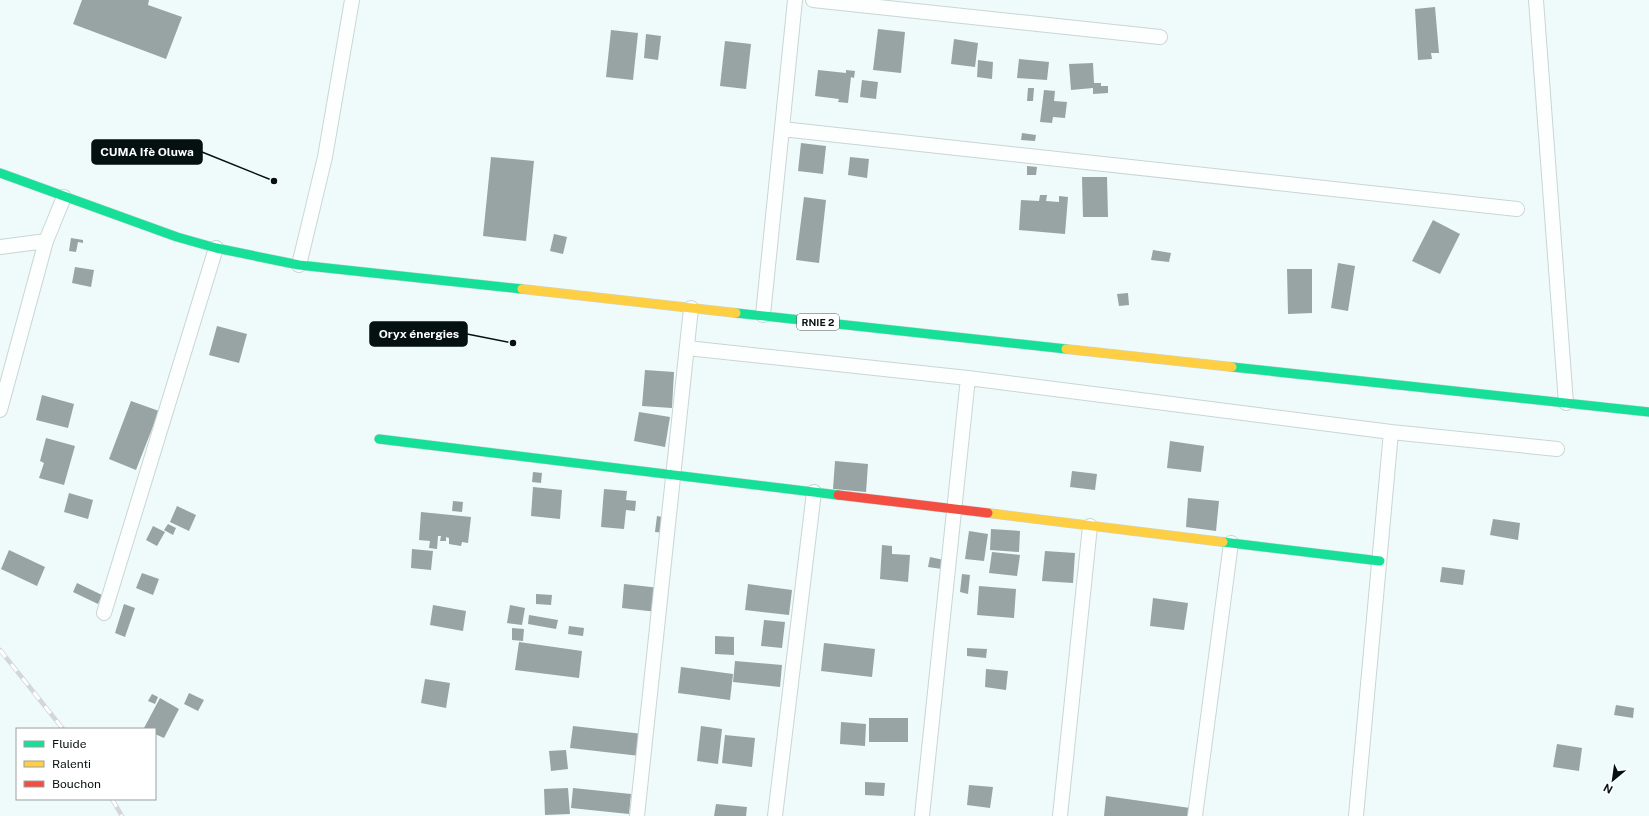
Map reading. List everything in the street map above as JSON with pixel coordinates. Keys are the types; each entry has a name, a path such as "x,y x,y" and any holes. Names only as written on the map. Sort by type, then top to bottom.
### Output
{"main road":[{"name":"RNIE 2","path":"0,173 177,237 216,248 299,265 1649,412"},
{"path":"379,439 1380,561"}],"street":[{"path":"299,265 325,157 352,0"},
{"path":"762,315 795,0"},
{"path":"813,0 921,6 1160,37"},
{"path":"1536,0 1566,403"},
{"path":"782,129 1517,209"},
{"path":"0,410 46,241 64,197"},
{"path":"0,246 46,241"},
{"path":"104,613 216,248"},
{"path":"637,816 691,308"},
{"path":"687,348 968,378 1391,432 1557,449"},
{"path":"922,816 968,378"},
{"path":"1356,816 1391,432"},
{"path":"775,816 814,492"},
{"path":"1060,816 1090,526"},
{"path":"1195,816 1231,543"}],"building":[{"path":"82,0 149,0 148,5 182,17 166,59 73,24"},
{"path":"1435,7 1439,53 1431,53 1432,59 1418,60 1415,9"},
{"path":"878,29 905,32 901,73 873,70"},
{"path":"611,30 638,33 633,80 606,77"},
{"path":"646,34 661,36 658,60 644,58"},
{"path":"954,39 978,43 975,67 951,64"},
{"path":"725,41 751,44 746,89 720,86"},
{"path":"1019,59 1049,62 1047,80 1017,78"},
{"path":"978,60 993,62 992,79 977,77"},
{"path":"1093,63 1094,83 1101,83 1101,86 1108,86 1108,93 1093,94 1093,88 1071,90 1069,64"},
{"path":"818,70 846,73 846,70 855,71 854,78 851,77 848,103 838,102 839,99 815,96"},
{"path":"862,80 878,82 876,99 860,97"},
{"path":"1028,88 1034,88 1033,101 1027,101"},
{"path":"1044,90 1055,91 1054,101 1067,102 1065,118 1053,117 1052,123 1040,122"},
{"path":"1022,133 1036,135 1035,141 1021,140"},
{"path":"801,143 826,146 823,174 798,171"},
{"path":"491,157 534,161 526,241 483,236"},
{"path":"850,157 869,159 867,178 848,175"},
{"path":"1027,166 1037,167 1036,175 1027,175"},
{"path":"1082,177 1107,177 1108,217 1083,217"},
{"path":"1040,195 1047,195 1046,201 1059,202 1059,196 1068,197 1065,234 1019,230 1021,200 1039,201"},
{"path":"804,197 826,200 819,263 796,260"},
{"path":"1433,220 1460,234 1440,274 1412,261"},
{"path":"554,234 567,237 563,254 550,251"},
{"path":"71,238 83,240 83,243 78,242 76,252 69,251"},
{"path":"1153,250 1171,253 1169,262 1151,260"},
{"path":"1338,263 1355,266 1348,311 1331,308"},
{"path":"75,267 94,270 91,287 72,283"},
{"path":"1287,269 1312,269 1312,313 1288,314"},
{"path":"1128,293 1129,305 1119,306 1117,294"},
{"path":"217,326 247,334 239,363 209,355"},
{"path":"645,370 674,372 672,408 642,406"},
{"path":"42,395 74,404 68,428 36,420"},
{"path":"131,401 159,411 136,470 109,459"},
{"path":"639,412 670,417 665,447 634,441"},
{"path":"46,438 75,446 64,485 39,478 44,463 40,461"},
{"path":"1170,441 1204,446 1201,472 1167,468"},
{"path":"835,461 868,464 866,492 833,489"},
{"path":"1072,471 1097,474 1095,490 1070,487"},
{"path":"533,472 542,473 541,483 532,482"},
{"path":"533,487 562,490 560,519 531,516"},
{"path":"604,489 627,491 626,500 636,501 635,511 626,510 624,529 601,527"},
{"path":"69,493 93,500 88,519 64,512"},
{"path":"1188,498 1219,501 1216,531 1186,527"},
{"path":"453,501 463,502 462,512 452,511"},
{"path":"177,506 196,515 189,531 170,522"},
{"path":"421,512 471,517 468,543 462,542 461,546 449,544 449,538 446,537 446,541 440,541 441,536 438,536 437,549 429,548 430,541 419,540"},
{"path":"657,516 668,518 667,533 655,532"},
{"path":"1493,519 1520,523 1518,540 1490,535"},
{"path":"168,524 176,528 173,535 164,530"},
{"path":"153,526 165,532 157,546 146,540"},
{"path":"991,529 1020,531 1019,552 990,550"},
{"path":"969,531 988,534 984,561 965,559"},
{"path":"882,545 892,546 892,554 910,555 908,582 880,579"},
{"path":"412,549 433,551 431,570 411,568"},
{"path":"9,550 45,567 37,586 1,569"},
{"path":"1045,551 1075,553 1073,583 1042,581"},
{"path":"992,552 1020,555 1017,576 989,573"},
{"path":"930,557 944,560 942,569 928,567"},
{"path":"1442,567 1465,570 1463,585 1440,582"},
{"path":"142,573 159,579 153,595 136,588"},
{"path":"962,574 970,575 968,594 960,592"},
{"path":"77,583 102,595 98,604 73,592"},
{"path":"624,584 660,588 657,612 622,608"},
{"path":"748,584 792,590 789,615 745,610"},
{"path":"979,586 1016,589 1014,618 977,615"},
{"path":"536,594 552,595 551,605 536,604"},
{"path":"1153,598 1188,603 1184,630 1150,626"},
{"path":"124,604 135,608 125,637 115,633"},
{"path":"433,605 466,611 463,631 430,625"},
{"path":"510,605 525,608 522,625 507,623"},
{"path":"529,615 558,620 556,629 528,624"},
{"path":"764,620 785,622 782,648 761,646"},
{"path":"569,626 584,628 583,636 568,634"},
{"path":"512,628 524,629 523,641 512,640"},
{"path":"715,636 734,637 734,655 715,654"},
{"path":"519,642 582,651 579,678 515,670"},
{"path":"824,643 875,649 872,677 821,671"},
{"path":"967,648 987,649 986,658 967,656"},
{"path":"735,661 782,665 780,687 733,682"},
{"path":"681,667 733,674 730,700 678,693"},
{"path":"986,669 1008,671 1006,690 985,687"},
{"path":"425,679 450,683 446,708 421,703"},
{"path":"189,693 204,700 198,711 184,704"},
{"path":"152,694 158,697 155,704 148,701"},
{"path":"160,698 179,709 164,738 156,734 156,728 144,728"},
{"path":"1616,705 1634,708 1633,718 1614,715"},
{"path":"869,718 908,718 908,742 869,742"},
{"path":"841,722 866,724 865,746 840,744"},
{"path":"573,726 643,734 640,756 570,748"},
{"path":"701,726 722,729 718,764 697,761"},
{"path":"725,735 755,738 752,767 722,763"},
{"path":"1557,744 1582,748 1579,771 1553,767"},
{"path":"566,750 568,769 551,771 549,751"},
{"path":"865,782 885,783 884,796 865,795"},
{"path":"969,785 993,787 990,808 967,805"},
{"path":"568,788 570,814 545,815 544,789"},
{"path":"573,788 631,794 629,814 571,808"},
{"path":"1106,796 1190,808 1189,816 1104,816"},
{"path":"716,804 747,807 746,816 714,816"}],"railway":[{"path":"0,650 62,728"},
{"path":"113,800 122,816"}],"traffic: fast":[{"path":"0,173 177,237 216,248 299,265 522,289"},
{"path":"736,313 1066,349"},
{"path":"1232,367 1649,412"},
{"path":"379,439 838,495"},
{"path":"1223,542 1380,561"}],"traffic: slow":[{"path":"522,289 736,313"},
{"path":"1066,349 1232,367"},
{"path":"988,513 1223,542"}],"traffic: jam":[{"path":"838,495 988,513"}],"place":[{"name":"CUMA Ifè Oluwa","path":"274,181"},
{"name":"Oryx énergies","path":"513,343"}]}
